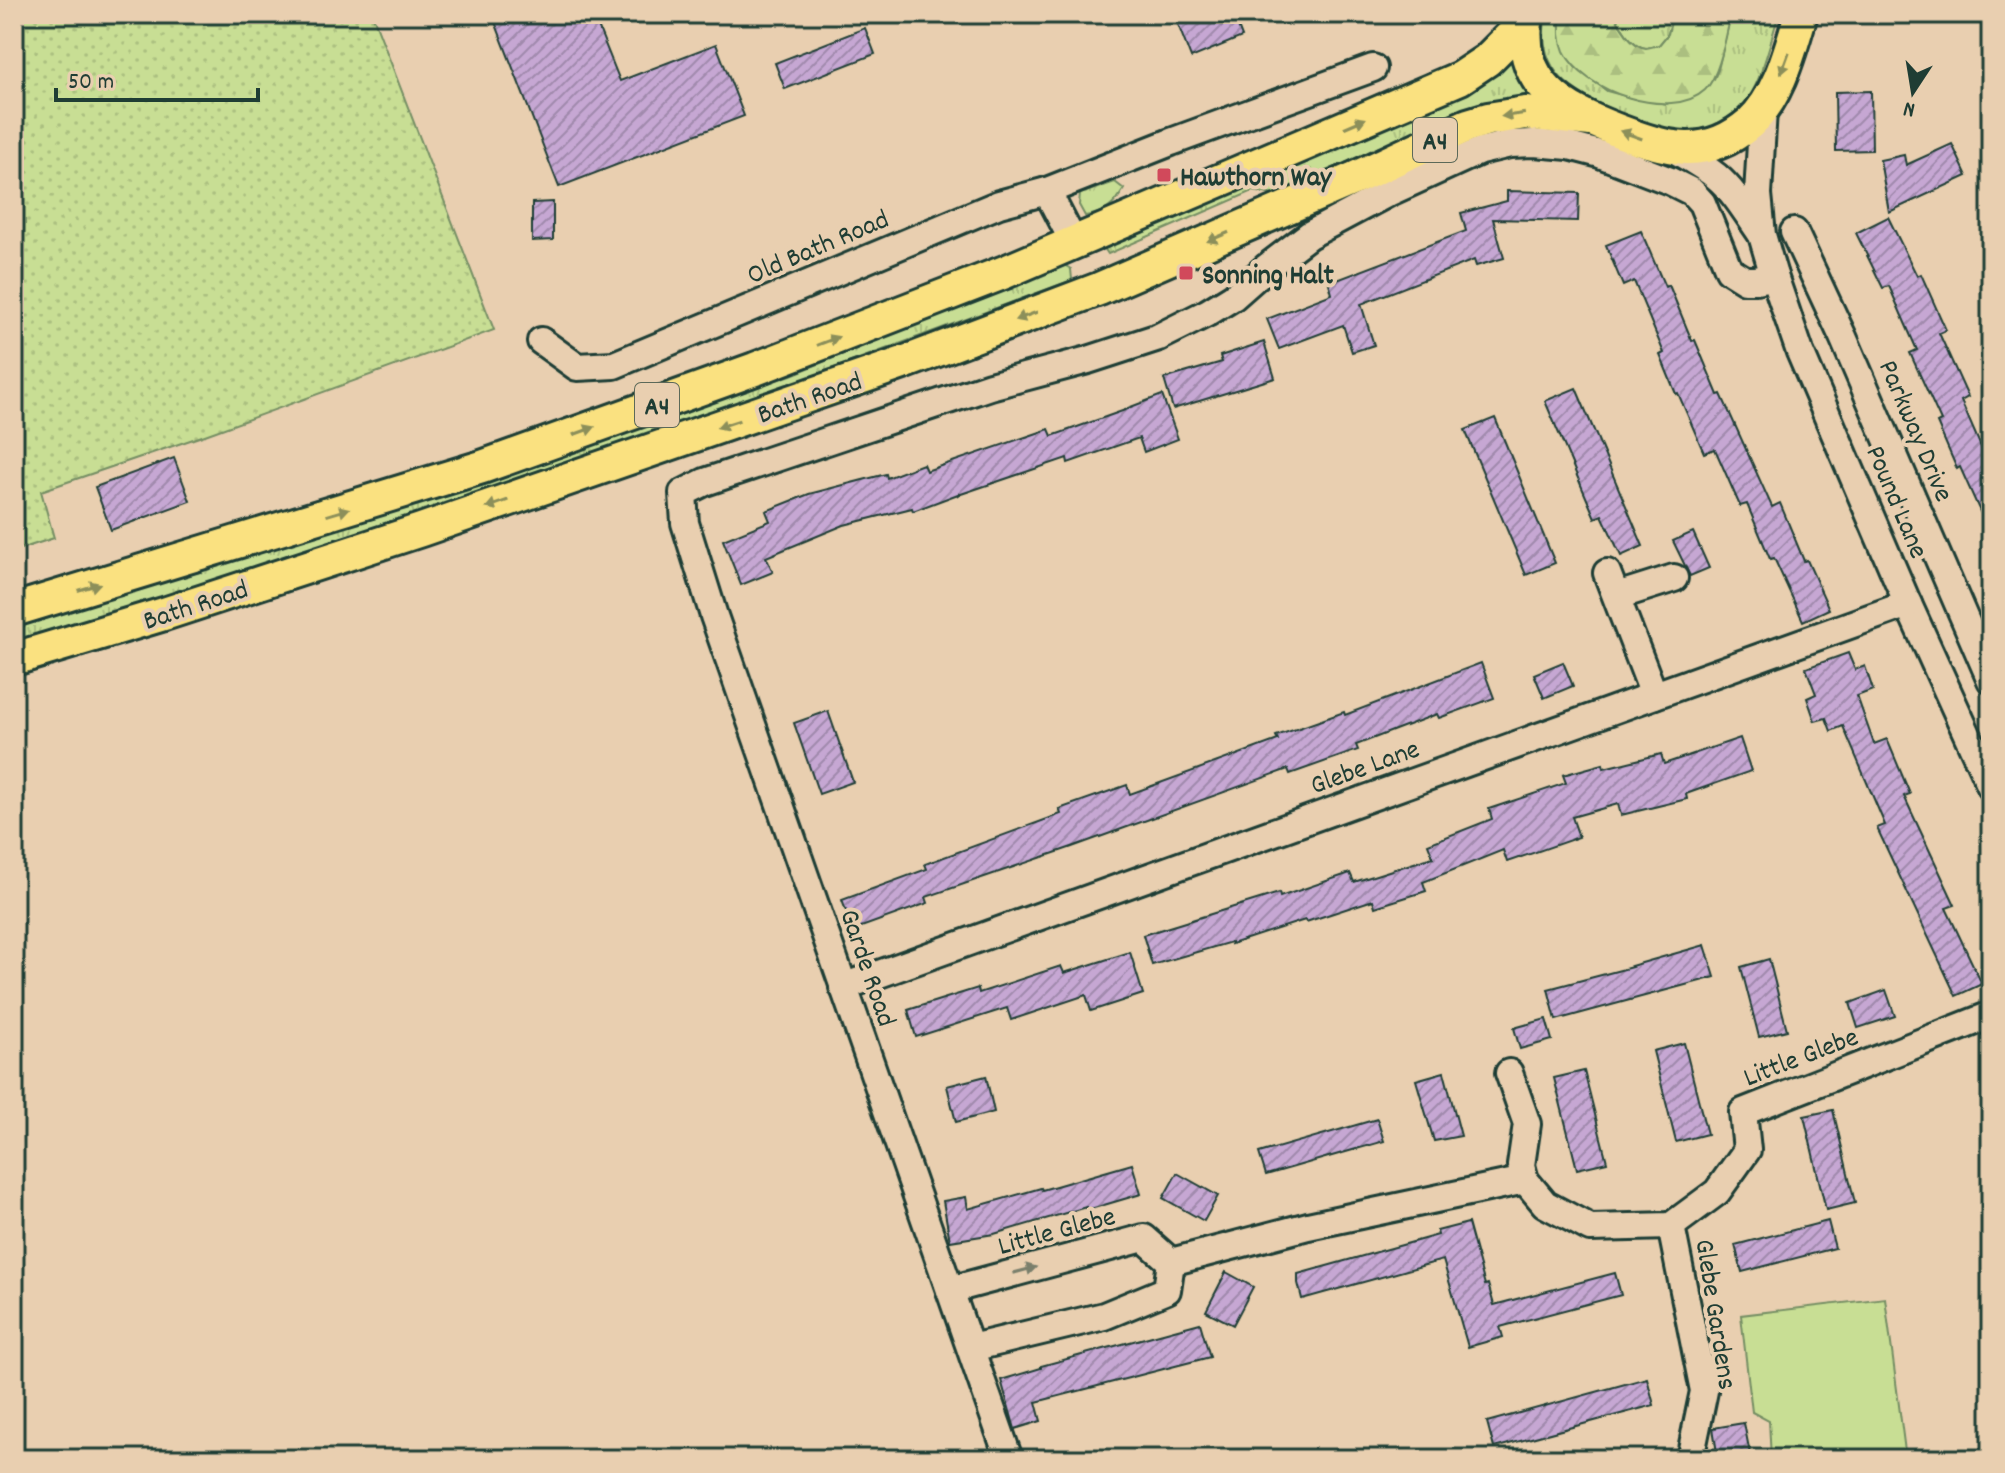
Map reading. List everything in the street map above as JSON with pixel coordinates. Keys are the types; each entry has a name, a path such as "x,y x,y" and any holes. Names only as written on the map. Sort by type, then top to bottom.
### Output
{"main road":[{"path":"1526,18 1528,50 1537,76 1554,99 1591,120 1672,148 1697,147 1726,140 1763,110 1777,82 1801,14"},
{"name":"Bath Road","path":"14,610 482,467 768,364 1005,272 1460,78 1487,60 1526,18"},
{"name":"Bath Road","path":"14,659 164,614 478,511 903,363 1099,289 1353,179 1468,125 1525,113 1591,120"},
{"path":"1074,243 1099,289"}],"street":[{"name":"Old Bath Road","path":"541,341 577,367 614,365 999,204 1047,191 1373,68"},
{"name":"Pound Lane","path":"1763,110 1758,175 1762,235 1774,276 1800,352 1908,604 1991,787"},
{"name":"Garde Road","path":"1009,1459 714,616 685,523 683,493 705,482 990,386 1159,337 1233,297 1309,235 1388,193 1480,151 1510,144 1569,146 1600,154 1692,192 1702,203 1729,270 1745,280 1774,276"},
{"name":"Pound Lane","path":"1672,148 1717,177 1732,192 1762,235"},
{"path":"1047,191 1074,243"},
{"name":"Parkway Drive","path":"1794,232 1843,337 1991,680"},
{"path":"1800,352 1843,337"},
{"path":"1654,695 1612,584 1674,578"},
{"name":"Glebe Lane","path":"843,987 1908,604"},
{"name":"Little Glebe","path":"1671,1226 1717,1192 1747,1150 1743,1112 1991,1015"},
{"path":"1509,1073 1527,1124 1521,1165 1525,1180 1545,1204 1590,1228 1671,1226"},
{"path":"971,1348 1104,1316 1167,1290 1171,1262 1308,1226 1525,1180"},
{"name":"Glebe Gardens","path":"1671,1226 1704,1391 1690,1459"},
{"name":"Little Glebe","path":"950,1290 1144,1238 1171,1262"}],"green space":[{"path":"14,14 372,14 494,330 41,491 54,538 14,551"},
{"path":"1546,14 1561,14 1559,24 1575,67 1607,91 1667,104 1714,79 1731,14 1779,14 1761,73 1747,101 1737,113 1712,127 1678,130 1626,116 1578,92 1566,82 1557,73 1547,52 1544,37"},
{"path":"1561,14 1614,14 1631,40 1646,48 1659,45 1668,34 1673,14 1731,14 1722,55 1710,84 1690,99 1671,103 1628,98 1589,78 1564,51 1560,32"},
{"path":"1614,14 1673,14 1668,34 1659,45 1646,48 1631,40"},
{"path":"1511,61 1518,81 1528,95 1472,107 1274,195 1253,191 1108,254 1104,248 1475,89"},
{"path":"1115,182 1124,189 1116,200 1104,211 1085,216 1079,205 1080,194"},
{"path":"1064,265 1071,269 1072,280 710,414 341,540 14,645 14,625 432,499 791,375"},
{"path":"1885,1298 1906,1459 1771,1459 1769,1421 1752,1412 1741,1315"}],"building":[{"path":"492,14 593,14 620,81 716,44 744,116 559,187"},
{"path":"1174,14 1233,14 1242,37 1191,58"},
{"path":"865,28 875,54 785,89 775,63"},
{"path":"1871,91 1872,150 1836,151 1835,92"},
{"path":"1952,144 1967,176 1889,212 1880,160 1904,155 1906,165"},
{"path":"1507,191 1579,193 1578,221 1493,219 1504,258 1476,266 1474,260 1361,304 1374,345 1352,352 1343,325 1279,349 1267,319 1332,294 1329,283 1466,231 1461,213 1507,201"},
{"path":"553,202 553,240 532,241 532,203"},
{"path":"1888,217 1917,276 1921,274 1946,330 1939,333 1968,397 1961,401 1991,470 1991,536 1937,423 1941,421 1910,353 1917,350 1889,286 1883,288 1856,233"},
{"path":"1641,231 1772,507 1780,503 1804,561 1807,560 1829,609 1803,621 1774,558 1770,559 1747,504 1740,506 1715,449 1704,453 1660,355 1664,353 1634,281 1623,286 1606,245"},
{"path":"1264,342 1275,378 1173,409 1164,379 1222,362 1220,356"},
{"path":"1576,388 1643,546 1621,556 1602,515 1595,518 1545,401"},
{"path":"1162,395 1178,439 1144,452 1139,438 1068,463 1067,458 913,511 912,508 844,525 766,557 773,572 741,585 723,540 770,521 766,511 809,494 886,474 887,478 923,464 926,471 1049,429 1052,436"},
{"path":"1495,418 1555,563 1526,575 1465,430"},
{"path":"174,458 190,501 111,530 95,487"},
{"path":"1693,532 1709,568 1690,576 1673,541"},
{"path":"1848,653 1855,670 1865,666 1873,690 1857,696 1874,744 1887,739 1910,794 1904,796 1955,905 1946,908 1982,984 1956,996 1877,828 1885,825 1843,726 1831,731 1826,718 1815,721 1807,698 1816,694 1806,668"},
{"path":"1563,662 1573,686 1544,698 1534,674"},
{"path":"1481,663 1494,698 1439,718 1437,714 1356,745 1358,750 1290,774 1288,769 926,897 928,903 853,930 842,900 927,869 925,864 1061,814 1059,809 1127,785 1130,794 1278,740 1276,736 1344,712 1345,715"},
{"path":"828,711 853,782 819,794 794,723"},
{"path":"1740,738 1751,771 1686,794 1687,799 1621,815 1618,804 1572,817 1579,837 1507,862 1503,850 1423,882 1426,891 1375,907 1373,900 1152,965 1143,935 1279,893 1280,897 1350,873 1354,882 1433,857 1428,844 1492,819 1489,809 1566,783 1563,775 1661,754 1664,764"},
{"path":"1705,945 1715,977 1556,1020 1548,989"},
{"path":"1130,952 1143,994 1091,1011 1086,995 1011,1020 1007,1008 916,1037 908,1010 978,988 979,993 1061,966 1064,973"},
{"path":"1769,959 1787,1030 1759,1037 1741,967"},
{"path":"1886,990 1895,1016 1858,1028 1850,1003"},
{"path":"1546,1019 1552,1040 1520,1049 1514,1028"},
{"path":"1684,1043 1707,1134 1676,1142 1653,1051"},
{"path":"1584,1071 1607,1162 1577,1169 1554,1078"},
{"path":"1444,1072 1461,1136 1434,1141 1416,1080"},
{"path":"986,1076 994,1112 956,1122 947,1086"},
{"path":"1833,1110 1855,1203 1826,1210 1804,1116"},
{"path":"1377,1119 1384,1141 1266,1175 1259,1153"},
{"path":"1132,1164 1141,1194 994,1234 950,1241 943,1201 966,1197 968,1209"},
{"path":"1177,1173 1218,1196 1204,1221 1163,1198"},
{"path":"1828,1221 1835,1248 1742,1272 1735,1245"},
{"path":"1468,1223 1485,1285 1488,1284 1494,1305 1615,1273 1621,1295 1500,1327 1503,1337 1468,1347 1443,1260 1302,1299 1298,1274 1438,1235 1437,1231"},
{"path":"1226,1272 1253,1287 1233,1325 1206,1311"},
{"path":"1200,1323 1210,1357 1036,1402 1041,1421 1015,1429 1001,1380 1041,1366"},
{"path":"1647,1378 1654,1405 1494,1448 1487,1422"},
{"path":"1744,1423 1751,1459 1718,1459 1713,1428"}],"place":[{"name":"Hawthorn Way","path":"1164,175"},
{"name":"Sonning Halt","path":"1186,273"}]}
